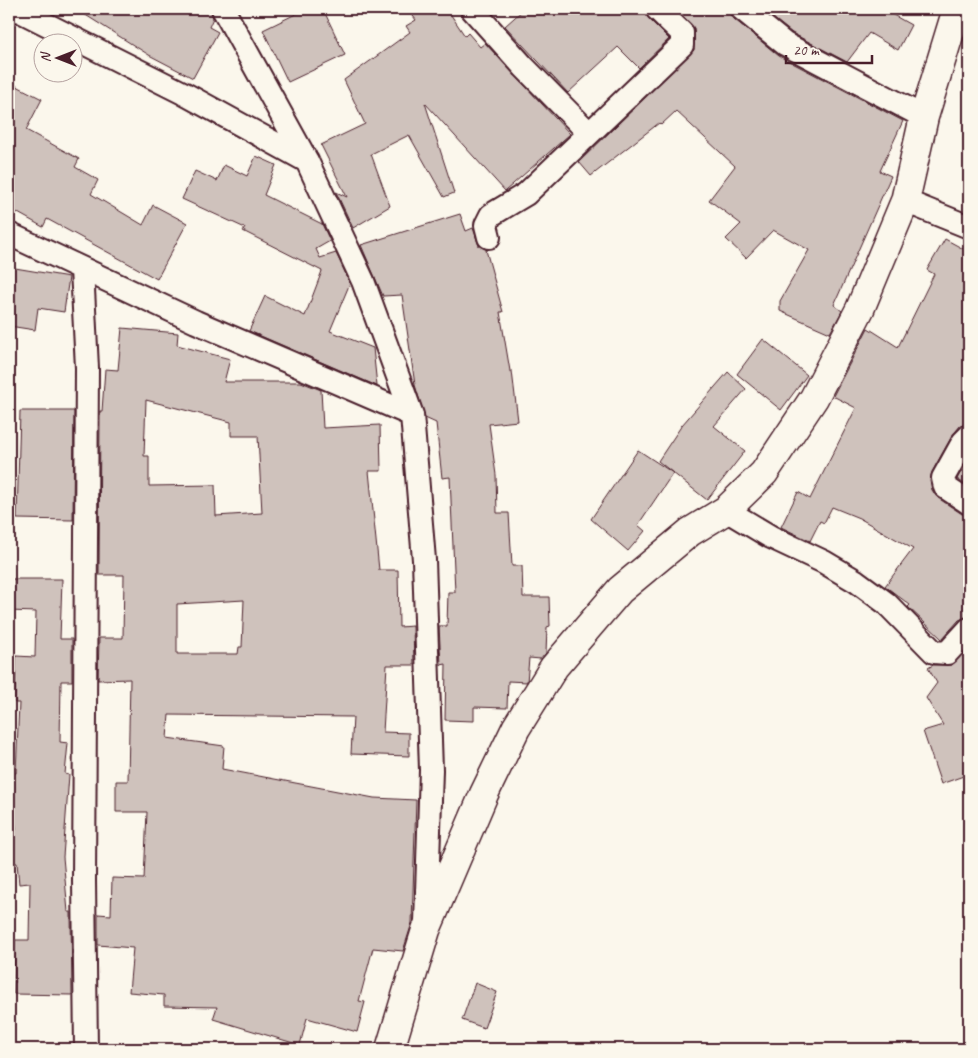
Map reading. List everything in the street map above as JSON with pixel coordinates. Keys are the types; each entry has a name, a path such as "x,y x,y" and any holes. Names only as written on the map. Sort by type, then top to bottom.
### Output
{"main road":[{"path":"390,1049 426,930 484,794 516,728 554,667 620,590 690,532 726,510 764,473 814,398 860,309 905,201 924,117 957,9"}],"street":[{"path":"16,9 183,93 307,161"},
{"path":"223,9 307,161 363,281 412,415 424,560 431,770 426,930"},
{"path":"472,9 524,67 588,132"},
{"path":"489,237 486,225 491,215 526,194 588,132 682,46 682,33 657,9"},
{"path":"742,9 785,44 924,117"},
{"path":"905,201 969,227"},
{"path":"9,234 196,322 412,415"},
{"path":"82,269 87,368 84,861 86,1049"},
{"path":"969,436 958,450 943,478 943,484 969,503"},
{"path":"726,510 771,537 824,562 856,581 886,603 934,652 947,653 969,629"}],"building":[{"path":"76,9 210,9 213,18 209,27 218,32 193,78 149,55"},
{"path":"306,9 323,9 345,55 288,82 263,30"},
{"path":"408,9 447,9 465,36 468,33 480,47 485,43 570,134 505,191 425,103 454,193 444,197 409,135 371,154 390,206 353,228 336,192 347,197 321,145 365,124 344,80 410,32 406,26 416,20"},
{"path":"524,9 644,9 648,18 669,39 639,68 618,47 568,93 505,26"},
{"path":"676,9 729,9 734,19 779,56 903,121 880,171 891,176 834,305 842,311 830,333 780,311 780,301 809,250 773,230 746,258 726,239 741,224 709,200 735,166 676,111 661,125 659,123 591,176 579,162 694,50 694,28"},
{"path":"762,9 888,9 886,11 911,25 898,50 869,33 847,62 792,33"},
{"path":"9,82 42,99 26,130 79,159 75,167 98,180 91,194 143,225 153,205 187,223 157,279 47,219 43,227 9,208"},
{"path":"256,156 276,165 264,195 322,224 330,241 316,249 320,258 336,253 350,283 330,331 373,348 377,386 249,331 265,296 305,316 322,271 243,231 245,228 182,199 195,171 217,181 224,165 247,176"},
{"path":"460,214 466,231 473,228 479,246 488,250 486,250 503,312 500,312 510,371 512,371 518,421 489,424 496,475 497,513 509,513 512,566 522,566 523,597 549,597 550,626 547,627 546,653 541,659 529,658 527,682 508,681 507,708 474,707 474,721 445,720 446,664 441,665 439,626 447,626 448,592 455,592 450,477 442,478 436,423 425,418 415,385 402,295 383,296 361,245"},
{"path":"945,239 969,252 969,423 960,426 952,436 932,472 930,481 932,490 938,498 962,514 969,516 969,616 959,620 942,639 908,607 910,605 885,586 913,549 859,518 832,507 824,523 820,521 810,541 781,527 798,492 810,499 856,408 833,396 868,328 898,347 934,274 927,270"},
{"path":"9,267 69,277 64,312 38,308 35,330 9,326"},
{"path":"122,328 178,333 177,345 230,359 224,382 301,382 321,390 323,428 380,425 381,471 369,471 379,570 398,570 399,627 413,626 414,665 387,665 383,732 409,733 409,756 351,754 353,717 169,715 167,738 224,746 222,769 374,798 416,800 412,923 403,951 373,948 359,1001 365,1002 357,1032 307,1018 300,1045 213,1019 217,1007 164,1006 164,995 129,992 133,948 98,945 98,914 111,915 112,878 144,879 147,812 116,812 116,781 128,781 130,679 98,680 99,638 123,638 124,575 99,575 100,411 102,411 105,369 118,370","holes":["146,400 231,422 231,436 258,436 262,513 216,516 215,485 149,486 149,456 144,456","244,600 242,647 239,647 238,654 177,654 177,604"]},
{"path":"763,339 807,375 781,410 737,374"},
{"path":"728,372 746,389 714,426 745,451 707,500 658,461 682,425"},
{"path":"20,411 74,411 73,520 17,519"},
{"path":"638,450 673,473 638,525 645,531 628,551 591,519"},
{"path":"969,458 969,487 957,479"},
{"path":"9,579 62,579 60,639 72,639 72,681 61,681 60,742 68,743 65,774 69,775 63,857 68,912 71,912 72,995 14,994 15,940 29,940 30,883 19,884 17,863 9,862 11,830 16,830 12,773 16,773 19,703 15,703 16,656 35,657 36,612 9,611"},
{"path":"969,648 969,774 941,784 923,731 943,725 926,698 937,683 928,668 933,665 952,665"},
{"path":"475,983 497,992 484,1028 462,1020"}]}
